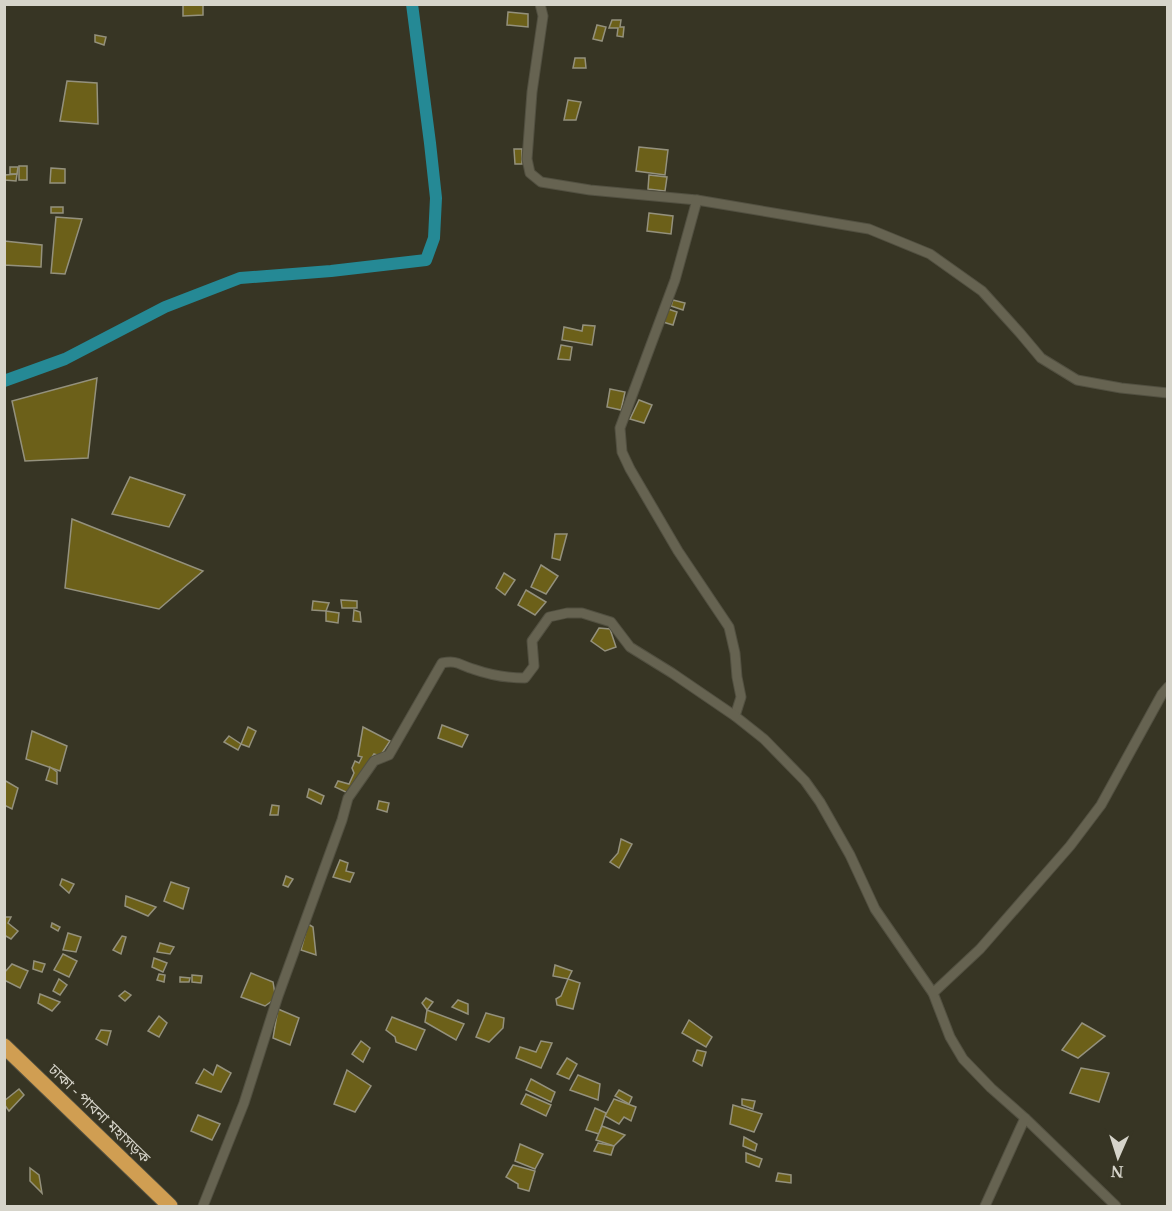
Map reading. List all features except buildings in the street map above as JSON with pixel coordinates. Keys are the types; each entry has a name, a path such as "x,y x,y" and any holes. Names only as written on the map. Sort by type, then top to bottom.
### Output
{"highway":[{"name":"ঢাকা - পাবনা মহাসড়ক","path":"4,1046 170,1206"}],"street":[{"path":"540,4 543,16 532,92 527,159 530,173 541,182 590,190 697,200 869,229 930,254 982,291 1041,358 1077,380 1167,393"},
{"path":"697,200 675,280 620,428 622,453 630,469 678,551 729,627 741,698 735,716"},
{"path":"203,1206 244,1103 278,996 348,798 374,761 389,755 442,663 454,661 495,675 525,678 534,666 532,641 549,616 567,613 582,613 611,622 630,647 672,673 764,738 805,781 820,802 850,855 875,909 933,993 950,1037 963,1059 1116,1206"},
{"path":"933,993 980,949 1070,846 1101,805 1167,687"},
{"path":"985,1206 1026,1118"}],"waterway":[{"path":"4,381 65,359 165,307 240,278 426,260 434,238 436,198 412,4"}]}
